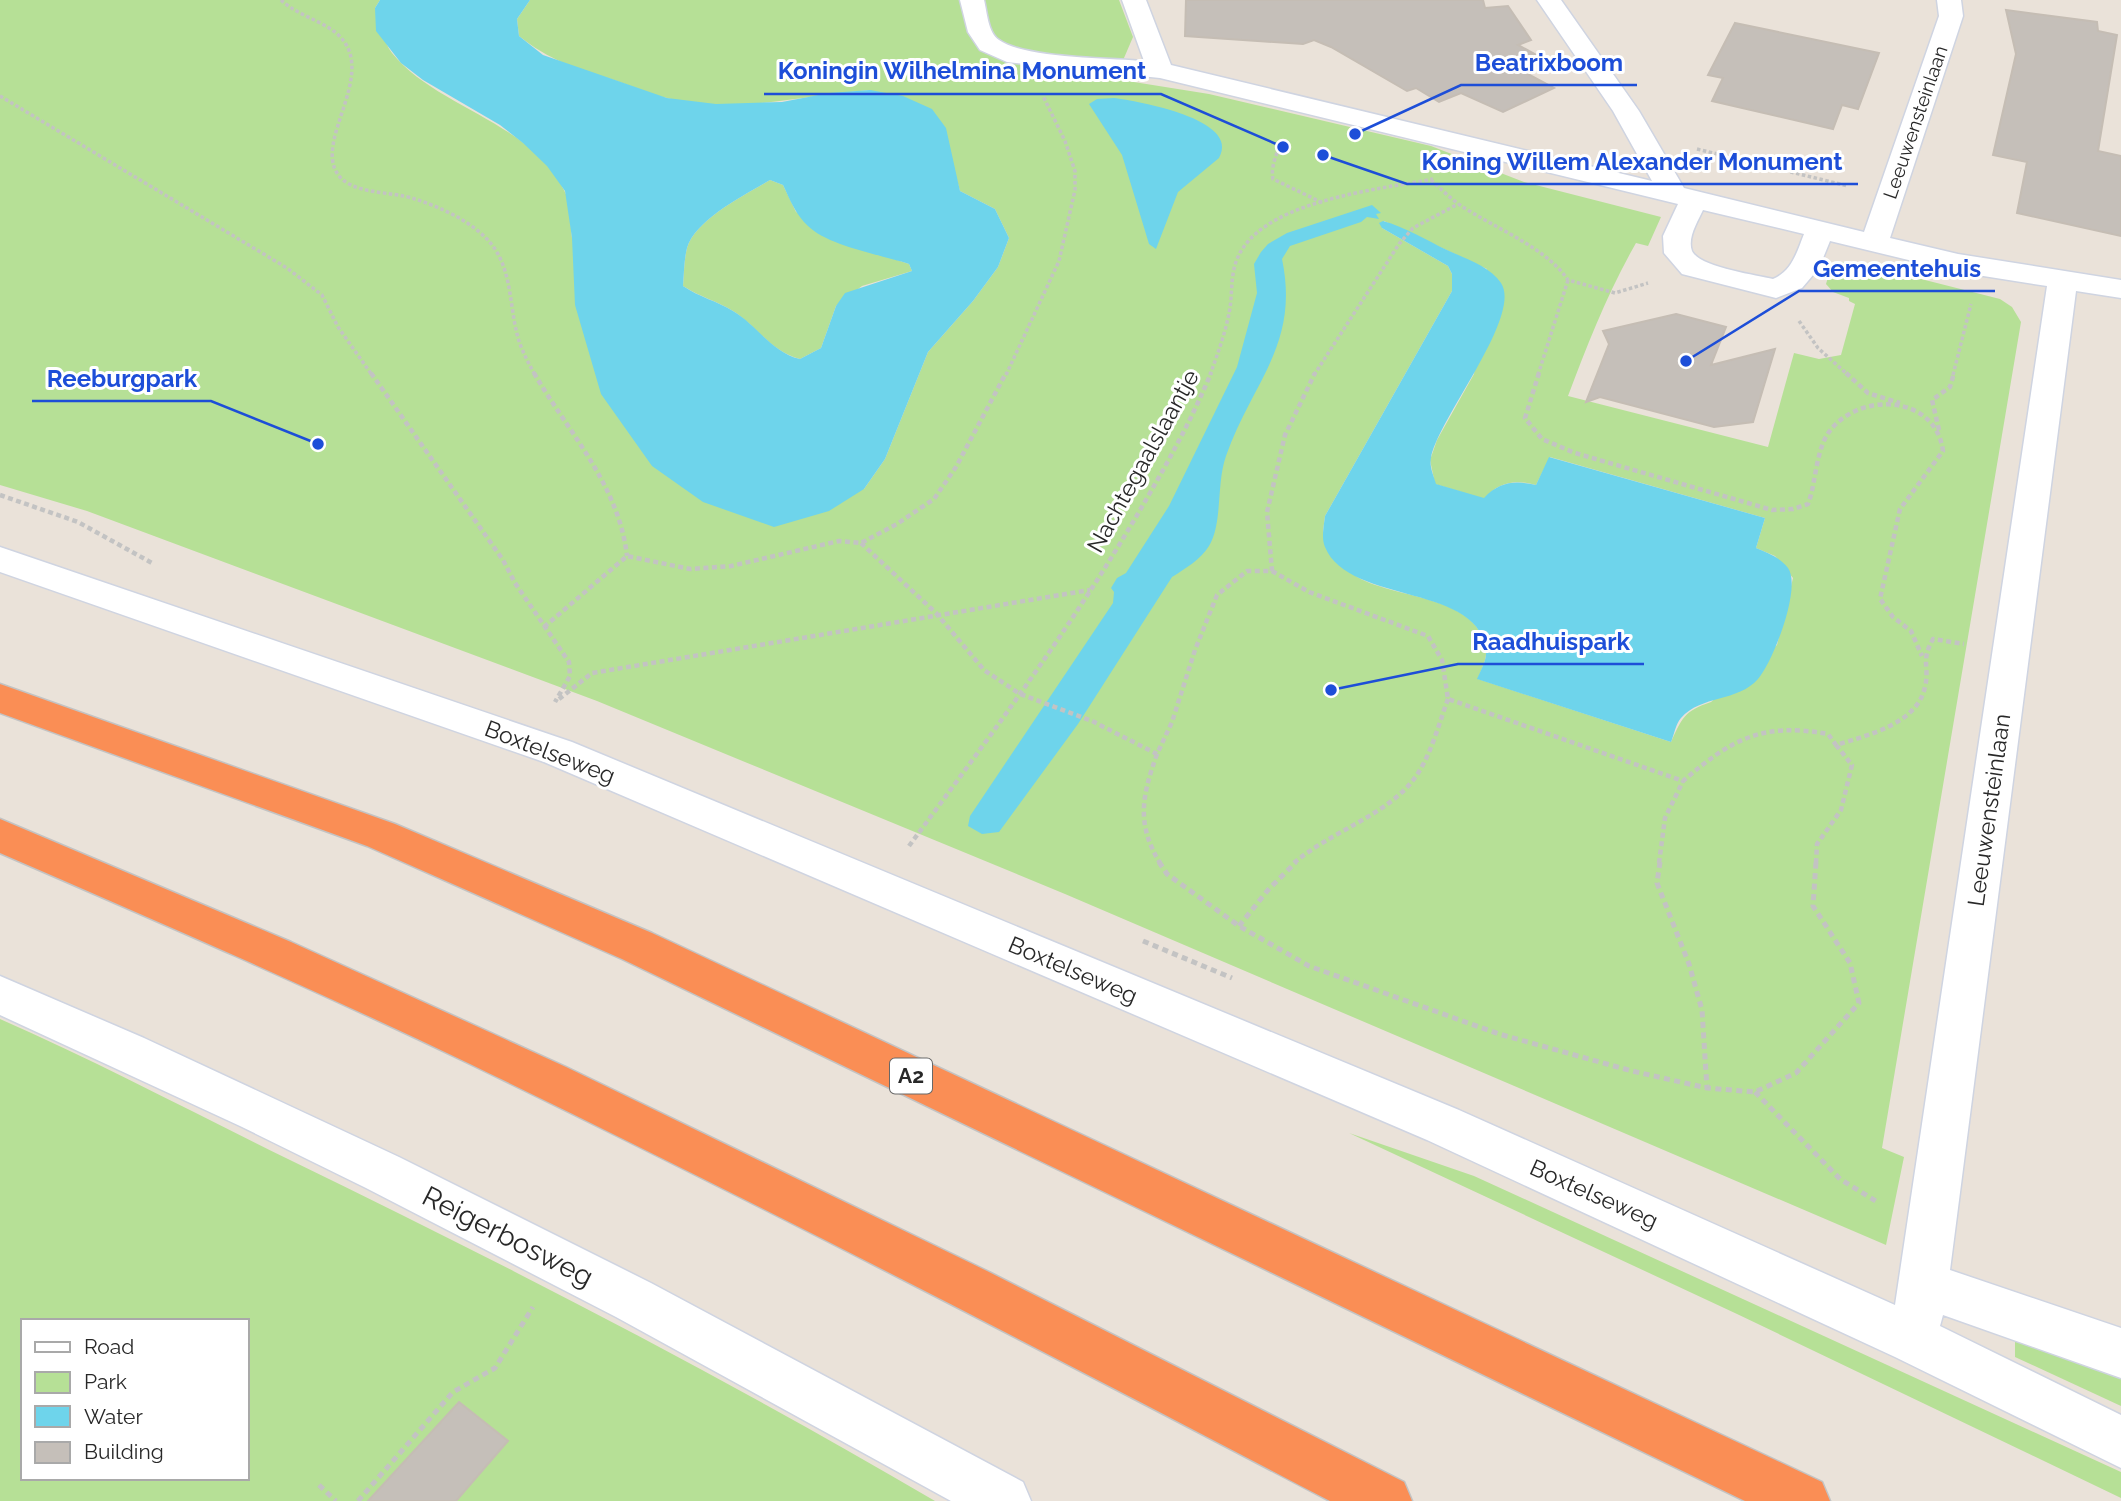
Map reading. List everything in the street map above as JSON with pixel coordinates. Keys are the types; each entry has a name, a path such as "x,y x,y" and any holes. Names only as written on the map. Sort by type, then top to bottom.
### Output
{"highway":[{"name":"A2","path":"0,698 381,835 637,946 1803,1501"},
{"path":"0,835 275,954 548,1080 1116,1362 1385,1501"}],"street":[{"path":"972,0 980,32 989,45 1030,59 1160,70 1958,264 2121,289"},
{"path":"1134,0 1160,70"},
{"path":"1549,0 1626,111 1647,149 1684,198 1677,236 1678,253 1692,268 1776,289 1792,282 1804,268 1820,230"},
{"name":"Leeuwensteinlaan","path":"1874,243 1951,16 1949,0"},
{"name":"Leeuwensteinlaan","path":"1913,1339 1924,1285 2063,280"},
{"name":"Boxtelseweg","path":"0,559 558,752 1443,1125 1913,1339 2121,1442"},
{"name":"Reigerbosweg","path":"0,995 192,1081 457,1209 1004,1501"},
{"path":"1924,1285 2121,1353"}],"path":[{"path":"281,0 289,10 338,33 346,42 352,57 353,69 331,158 335,171 345,182 430,203 471,225 489,241 506,271 523,352 611,497 627,543 626,556 616,568 544,627"},
{"path":"626,556 690,569 731,566 839,541 861,543 934,499 956,467 1034,317 1059,261 1075,190 1075,171 1065,141 1031,70 1030,59"},
{"path":"0,96 287,268 322,295 338,327 503,559 544,627 569,662 570,676 555,702 592,673 1091,590"},
{"path":"1647,149 1685,146 1890,196"},
{"name":"Nachtegaalslaantje","path":"909,846 1020,694 1128,531 1191,419 1215,368 1229,315 1233,263 1254,233 1290,214 1323,203 1431,180 1518,155"},
{"path":"1431,180 1458,204 1525,244 1562,271 1569,280 1615,293 1692,268"},
{"path":"1272,571 1267,512 1285,435 1307,386 1399,244 1413,228 1458,204"},
{"path":"1569,280 1525,418 1542,439 1575,453 1772,510 1793,509 1808,504 1831,428 1849,414 1873,405 1904,404"},
{"path":"1776,289 1818,348 1868,393 1917,408 1939,431"},
{"path":"1836,745 1881,730 1913,710 1927,685 1922,656 1911,631 1893,617 1880,599 1900,509 1942,451 1932,400 1950,387 1953,380 1972,298"},
{"path":"861,543 936,614 984,670 1020,694 1092,721 1157,754"},
{"path":"1239,926 1273,883 1302,855 1392,800 1414,780 1437,737 1448,699 1443,660 1429,636 1309,592 1272,571 1247,570 1217,595 1195,650 1172,722 1148,779 1143,806 1147,842 1167,874 1239,926 1309,966 1499,1034 1632,1071 1707,1087 1755,1092 1796,1073 1859,1003 1850,963 1813,906 1816,844 1841,810 1852,765 1828,734 1786,727 1744,737 1719,749 1683,781 1665,818 1657,883 1689,964 1702,1010 1707,1087"},
{"path":"1922,656 1933,639 2011,651"},
{"path":"1448,699 1683,781"},
{"path":"1755,1092 1840,1179 1909,1222 1931,1225"},
{"path":"358,1501 453,1392 495,1368 564,1264"},
{"path":"319,1485 336,1501"}],"green space":[{"path":"0,0 380,0 375,8 386,43 410,72 432,88 506,131 549,167 566,195 572,238 864,489 885,459 928,352 973,301 998,267 1009,238 995,209 960,191 954,169 870,90 718,105 660,96 574,67 519,36 517,19 530,0 1119,0 1133,37 1115,79 1209,94 1431,146 1524,182 1661,217 1648,246 1636,243 1616,280 1568,396 1768,447 1794,353 1819,359 1841,355 1855,304 1849,301 1849,298 1833,292 1826,284 1832,264 1854,262 2000,299 2012,307 2021,322 1882,1148 1904,1157 1886,1245 1065,894 597,701 87,511 0,485","holes":["1384,221 1487,269 1474,374 1437,440 1430,460 1435,484 1484,499 1507,483 1536,485 1550,457 1765,518 1756,548 1775,556 1793,578 1777,645 1711,702 1689,712 1681,721 1671,742 1478,679 1486,654 1481,634 1469,619 1451,608 1366,581 1350,572 1338,558 1323,531 1325,516 1452,291 1452,274 1448,266 1382,228"]},
{"path":"770,180 783,185 796,212 885,256 909,264 912,271 862,286 836,306 821,348 800,359 772,345 733,311 683,286 687,248 700,227 735,200"},
{"path":"0,1019 110,1070 535,1282 776,1410 935,1501 0,1501"},
{"path":"1349,1133 1474,1176 2121,1472 2121,1498 1737,1314"},
{"path":"2015,1334 2121,1374 2121,1406 2015,1357"}],"water":[{"path":"380,0 530,0 517,19 519,36 543,55 667,98 716,104 782,102 829,93 870,90 903,96 932,109 946,128 960,191 995,209 1009,238 998,267 973,301 928,352 885,459 864,489 829,511 774,527 703,502 652,466 601,394 575,305 572,238 565,191 547,166 500,125 423,80 401,63 376,31 375,8","holes":["770,180 783,185 800,217 817,233 856,249 909,264 912,271 845,293 836,306 821,348 800,359 781,351 733,311 683,286 687,248 700,227 735,200"]},
{"path":"1114,98 1184,114 1216,133 1222,144 1219,158 1178,192 1156,249 1149,244 1122,155 1089,104 1097,99"},
{"path":"1372,205 1381,213 1376,214 1379,219 1367,217 1361,222 1290,246 1282,259 1286,289 1285,316 1279,340 1226,456 1216,526 1206,551 1172,577 1078,724 999,832 982,834 968,826 970,816 1113,603 1114,592 1111,588 1117,578 1126,573 1169,506 1237,367 1257,293 1254,264 1261,252 1268,244 1287,233"},
{"path":"1383,221 1484,267 1501,283 1505,298 1490,343 1437,441 1431,461 1436,484 1484,498 1508,484 1536,485 1549,457 1765,518 1756,548 1781,561 1788,568 1791,578 1789,607 1778,641 1758,679 1740,692 1699,705 1689,711 1679,720 1671,742 1477,679 1486,654 1479,631 1463,615 1441,604 1360,578 1339,566 1325,547 1325,516 1452,291 1452,274 1448,266 1382,228 1379,223"}],"building":[{"path":"1186,0 1483,0 1485,8 1508,6 1531,40 1518,45 1542,58 1517,68 1554,88 1503,112 1461,93 1439,102 1416,88 1407,91 1314,40 1303,44 1185,36"},
{"path":"2006,10 2097,22 2098,31 2117,35 2098,151 2121,156 2121,236 2017,213 2027,162 1993,155 2016,54"},
{"path":"1735,23 1879,53 1858,109 1842,105 1833,129 1712,101 1723,78 1708,75"},
{"path":"1676,314 1726,327 1711,365 1775,349 1753,422 1714,427 1600,397 1586,402 1609,344 1603,331"},
{"path":"459,1402 508,1441 456,1501 368,1501"}],"place":[{"name":"Beatrixboom","path":"1355,134"},
{"name":"Koningin Wilhelmina Monument","path":"1283,147"},
{"name":"Koning Willem Alexander Monument","path":"1323,155"},
{"name":"Gemeentehuis","path":"1686,361"},
{"name":"Reeburgpark","path":"318,444"},
{"name":"Raadhuispark","path":"1331,690"}]}
